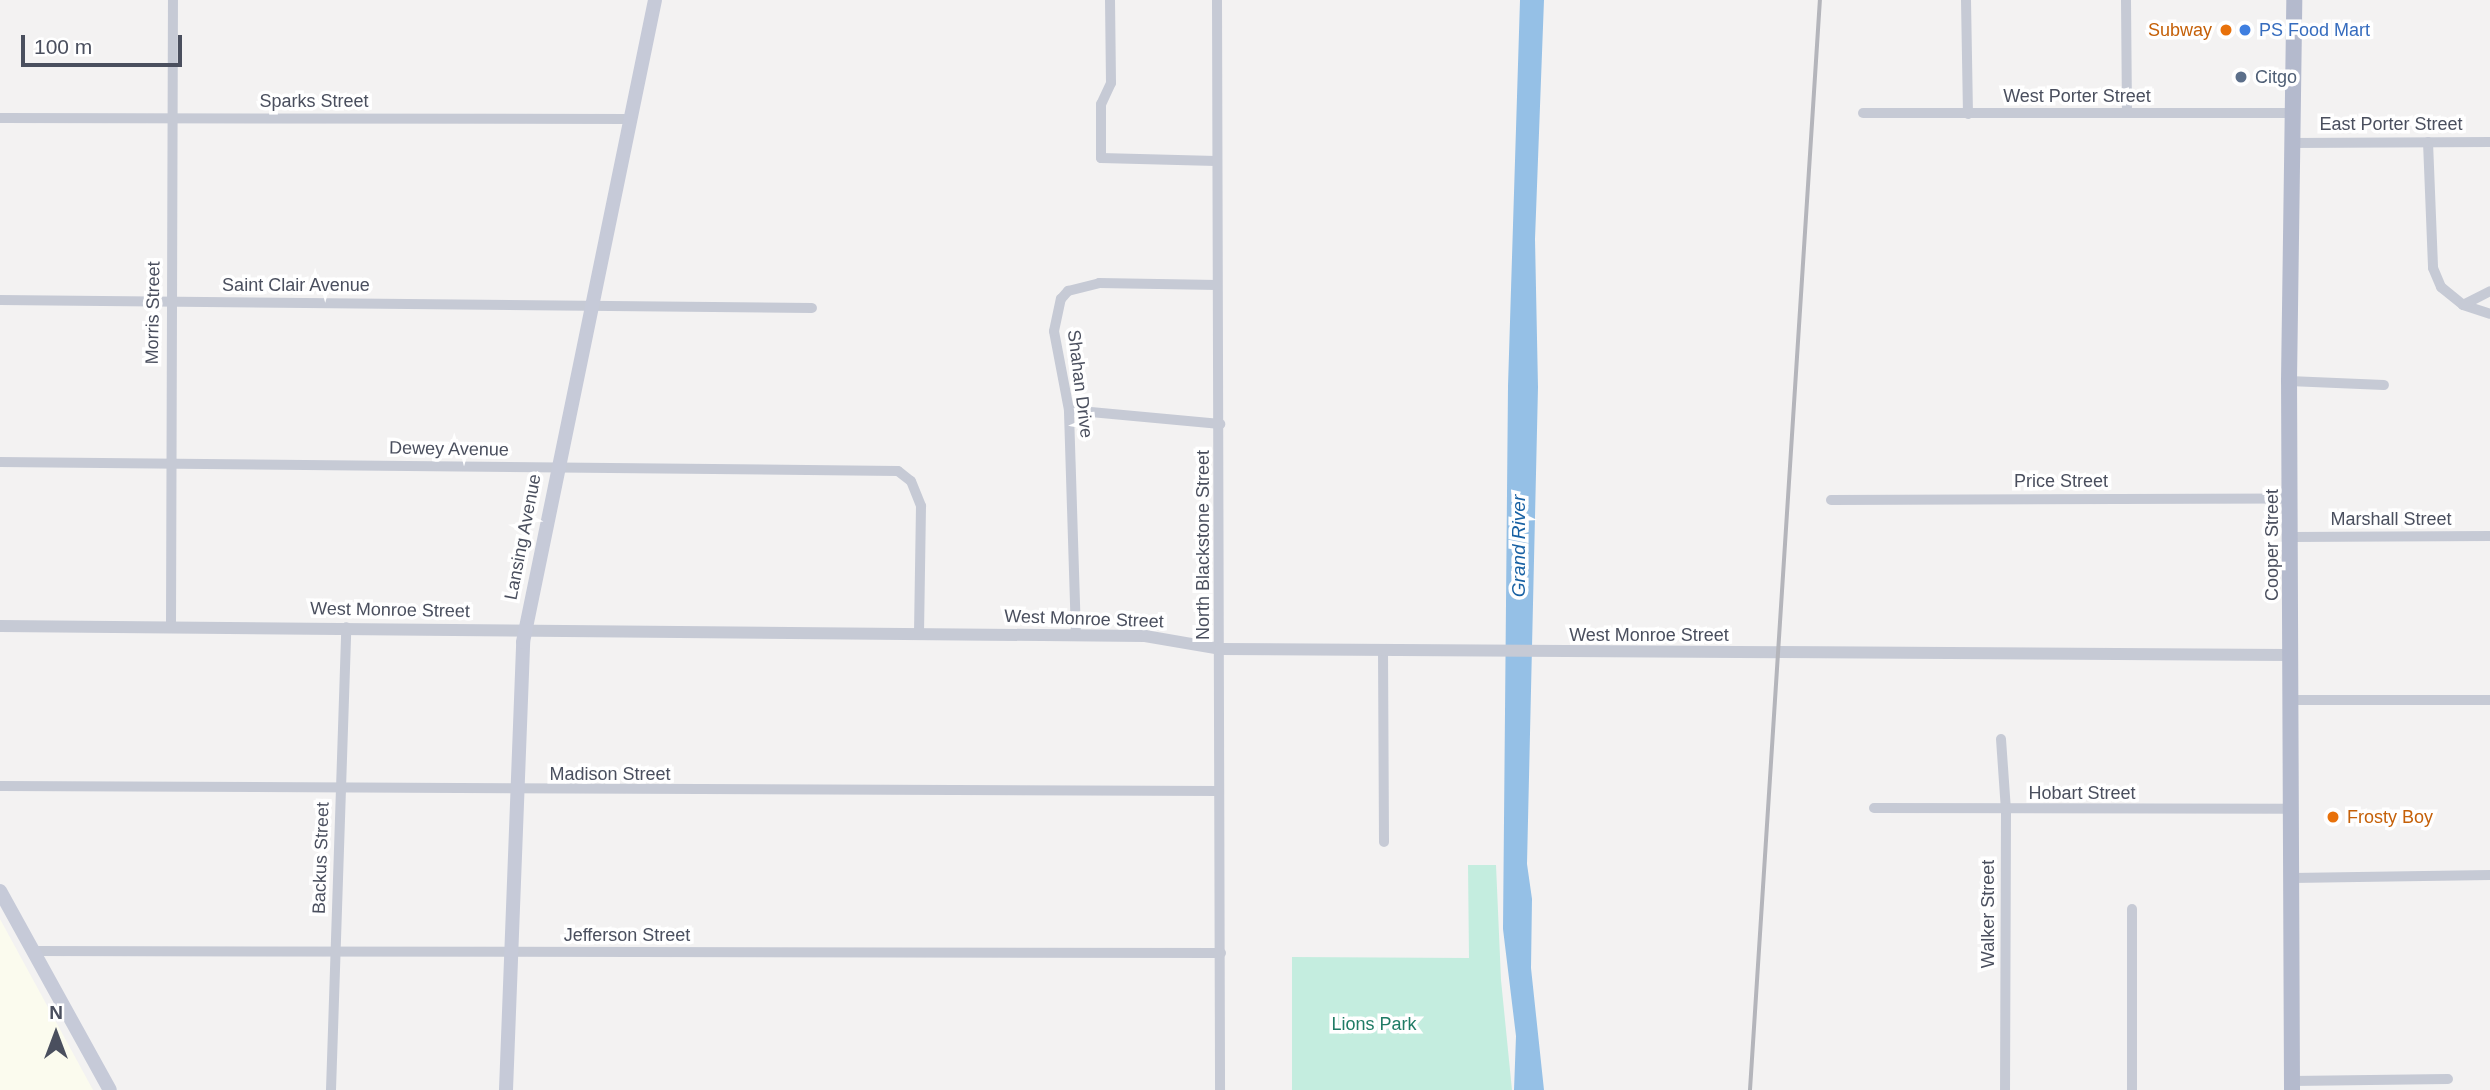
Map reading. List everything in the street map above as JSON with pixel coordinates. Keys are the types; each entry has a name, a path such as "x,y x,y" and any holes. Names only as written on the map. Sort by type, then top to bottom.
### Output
{"main road":[{"name":"Lansing Avenue","path":"506,1090 526,629 556,467 593,304 655,0"},
{"name":"Cooper Street","path":"2292,1085 2292,537 2289,381 2294,0"},
{"path":"0,891 110,1090"}],"street":[{"name":"Morris Street","path":"171,626 169,463 173,0"},
{"path":"1110,0 1111,83 1101,104 1101,158 1216,161"},
{"name":"North Blackstone Street","path":"1217,0 1220,1090"},
{"path":"1966,0 1968,114"},
{"path":"2126,0 2127,113"},
{"name":"West Porter Street","path":"1863,113 2291,113"},
{"name":"Sparks Street","path":"0,117 629,119"},
{"path":"2428,142 2430,259 2441,287 2463,305 2490,313"},
{"name":"East Porter Street","path":"2291,143 2490,142"},
{"name":"Shahan Drive","path":"1076,635 1069,410 1055,331 1057,309 1068,291 1099,283 1217,285"},
{"path":"2463,305 2490,291"},
{"name":"Saint Clair Avenue","path":"0,300 812,308"},
{"path":"2289,381 2384,385"},
{"path":"1069,410 1220,424"},
{"name":"Dewey Avenue","path":"0,462 898,471 911,481 921,506 919,633"},
{"name":"Price Street","path":"1831,500 2291,498"},
{"name":"Marshall Street","path":"2292,537 2490,536"},
{"name":"West Monroe Street","path":"0,626 346,626 1145,636 1220,649 2291,655"},
{"name":"Backus Street","path":"331,1090 346,626"},
{"path":"1383,651 1384,842"},
{"path":"2292,700 2490,700"},
{"name":"Walker Street","path":"2001,739 2006,811 2005,1090"},
{"name":"Madison Street","path":"0,786 1219,792"},
{"name":"Hobart Street","path":"1874,808 2006,811 2291,809"},
{"path":"2292,878 2490,875"},
{"path":"2132,909 2132,1090"},
{"name":"Jefferson Street","path":"34,951 1221,953"},
{"path":"2292,1085 2448,1079"}],"shaded area":[{"path":"0,919 93,1090 0,1090"}],"green space":[{"name":"Lions Park","path":"1468,865 1496,865 1501,980 1512,1090 1292,1090 1292,957 1469,958"}],"water":[{"name":"Grand River","path":"1520,0 1544,0 1535,239 1538,387 1527,864 1532,899 1531,968 1544,1090 1514,1090 1516,1036 1503,929 1508,386"}],"railway":[{"path":"1750,1090 1820,0"}],"place":[{"name":"Subway","path":"2226,30"},
{"name":"PS Food Mart","path":"2245,30"},
{"name":"Citgo","path":"2241,77"},
{"name":"Frosty Boy","path":"2333,817"}]}
